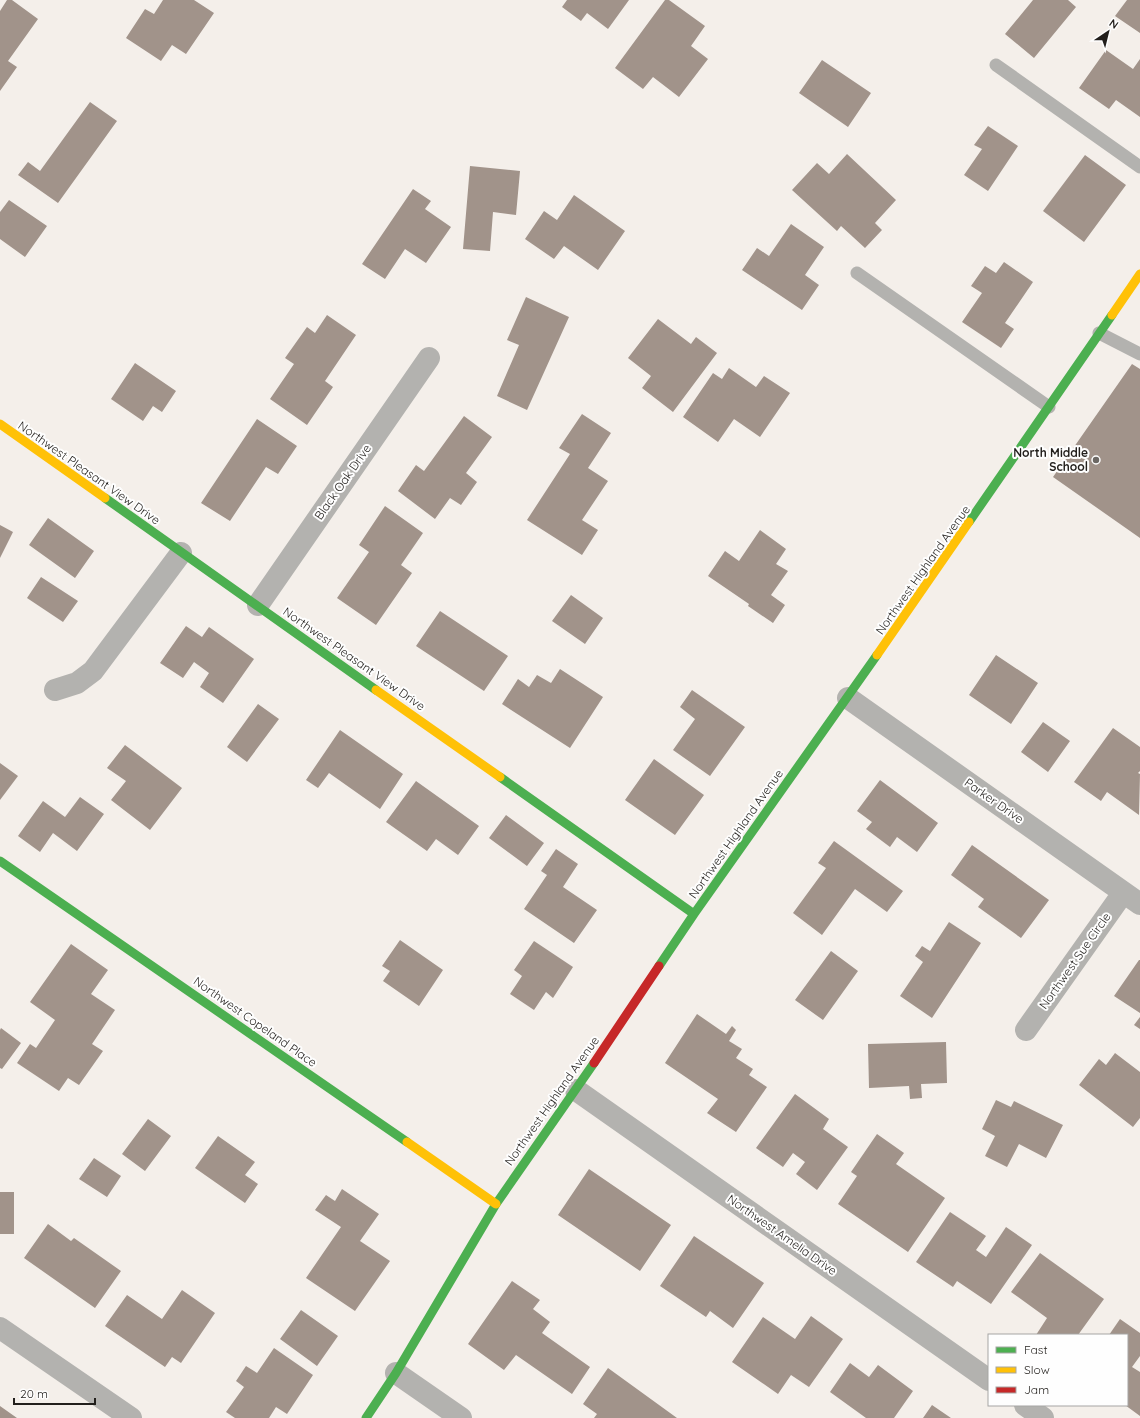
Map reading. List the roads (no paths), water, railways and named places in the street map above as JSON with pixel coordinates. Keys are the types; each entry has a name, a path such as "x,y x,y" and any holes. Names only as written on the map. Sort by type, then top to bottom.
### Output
{"street":[{"name":"Northwest Highland Avenue","path":"366,1418 396,1373 496,1204 576,1090 694,914 848,698 1140,274"},
{"name":"Black Oak Drive","path":"258,605 429,358"},
{"name":"Northwest Pleasant View Drive","path":"0,424 694,914"},
{"path":"55,690 77,682 93,671 181,553"},
{"name":"Parker Drive","path":"848,698 1132,899"},
{"name":"Northwest Copeland Place","path":"0,861 496,1204"},
{"name":"Northwest Sue Circle","path":"1026,1030 1132,899"},
{"name":"Northwest Amelia Drive","path":"576,1090 988,1379"},
{"path":"0,1328 131,1418"},
{"path":"396,1373 461,1418"},
{"path":"1026,1406 1044,1418"}],"lane":[{"path":"996,65 1140,167"},
{"path":"857,273 1049,407"},
{"path":"1099,333 1140,354"}],"place":[{"name":"North Middle School","path":"1096,460"}]}
